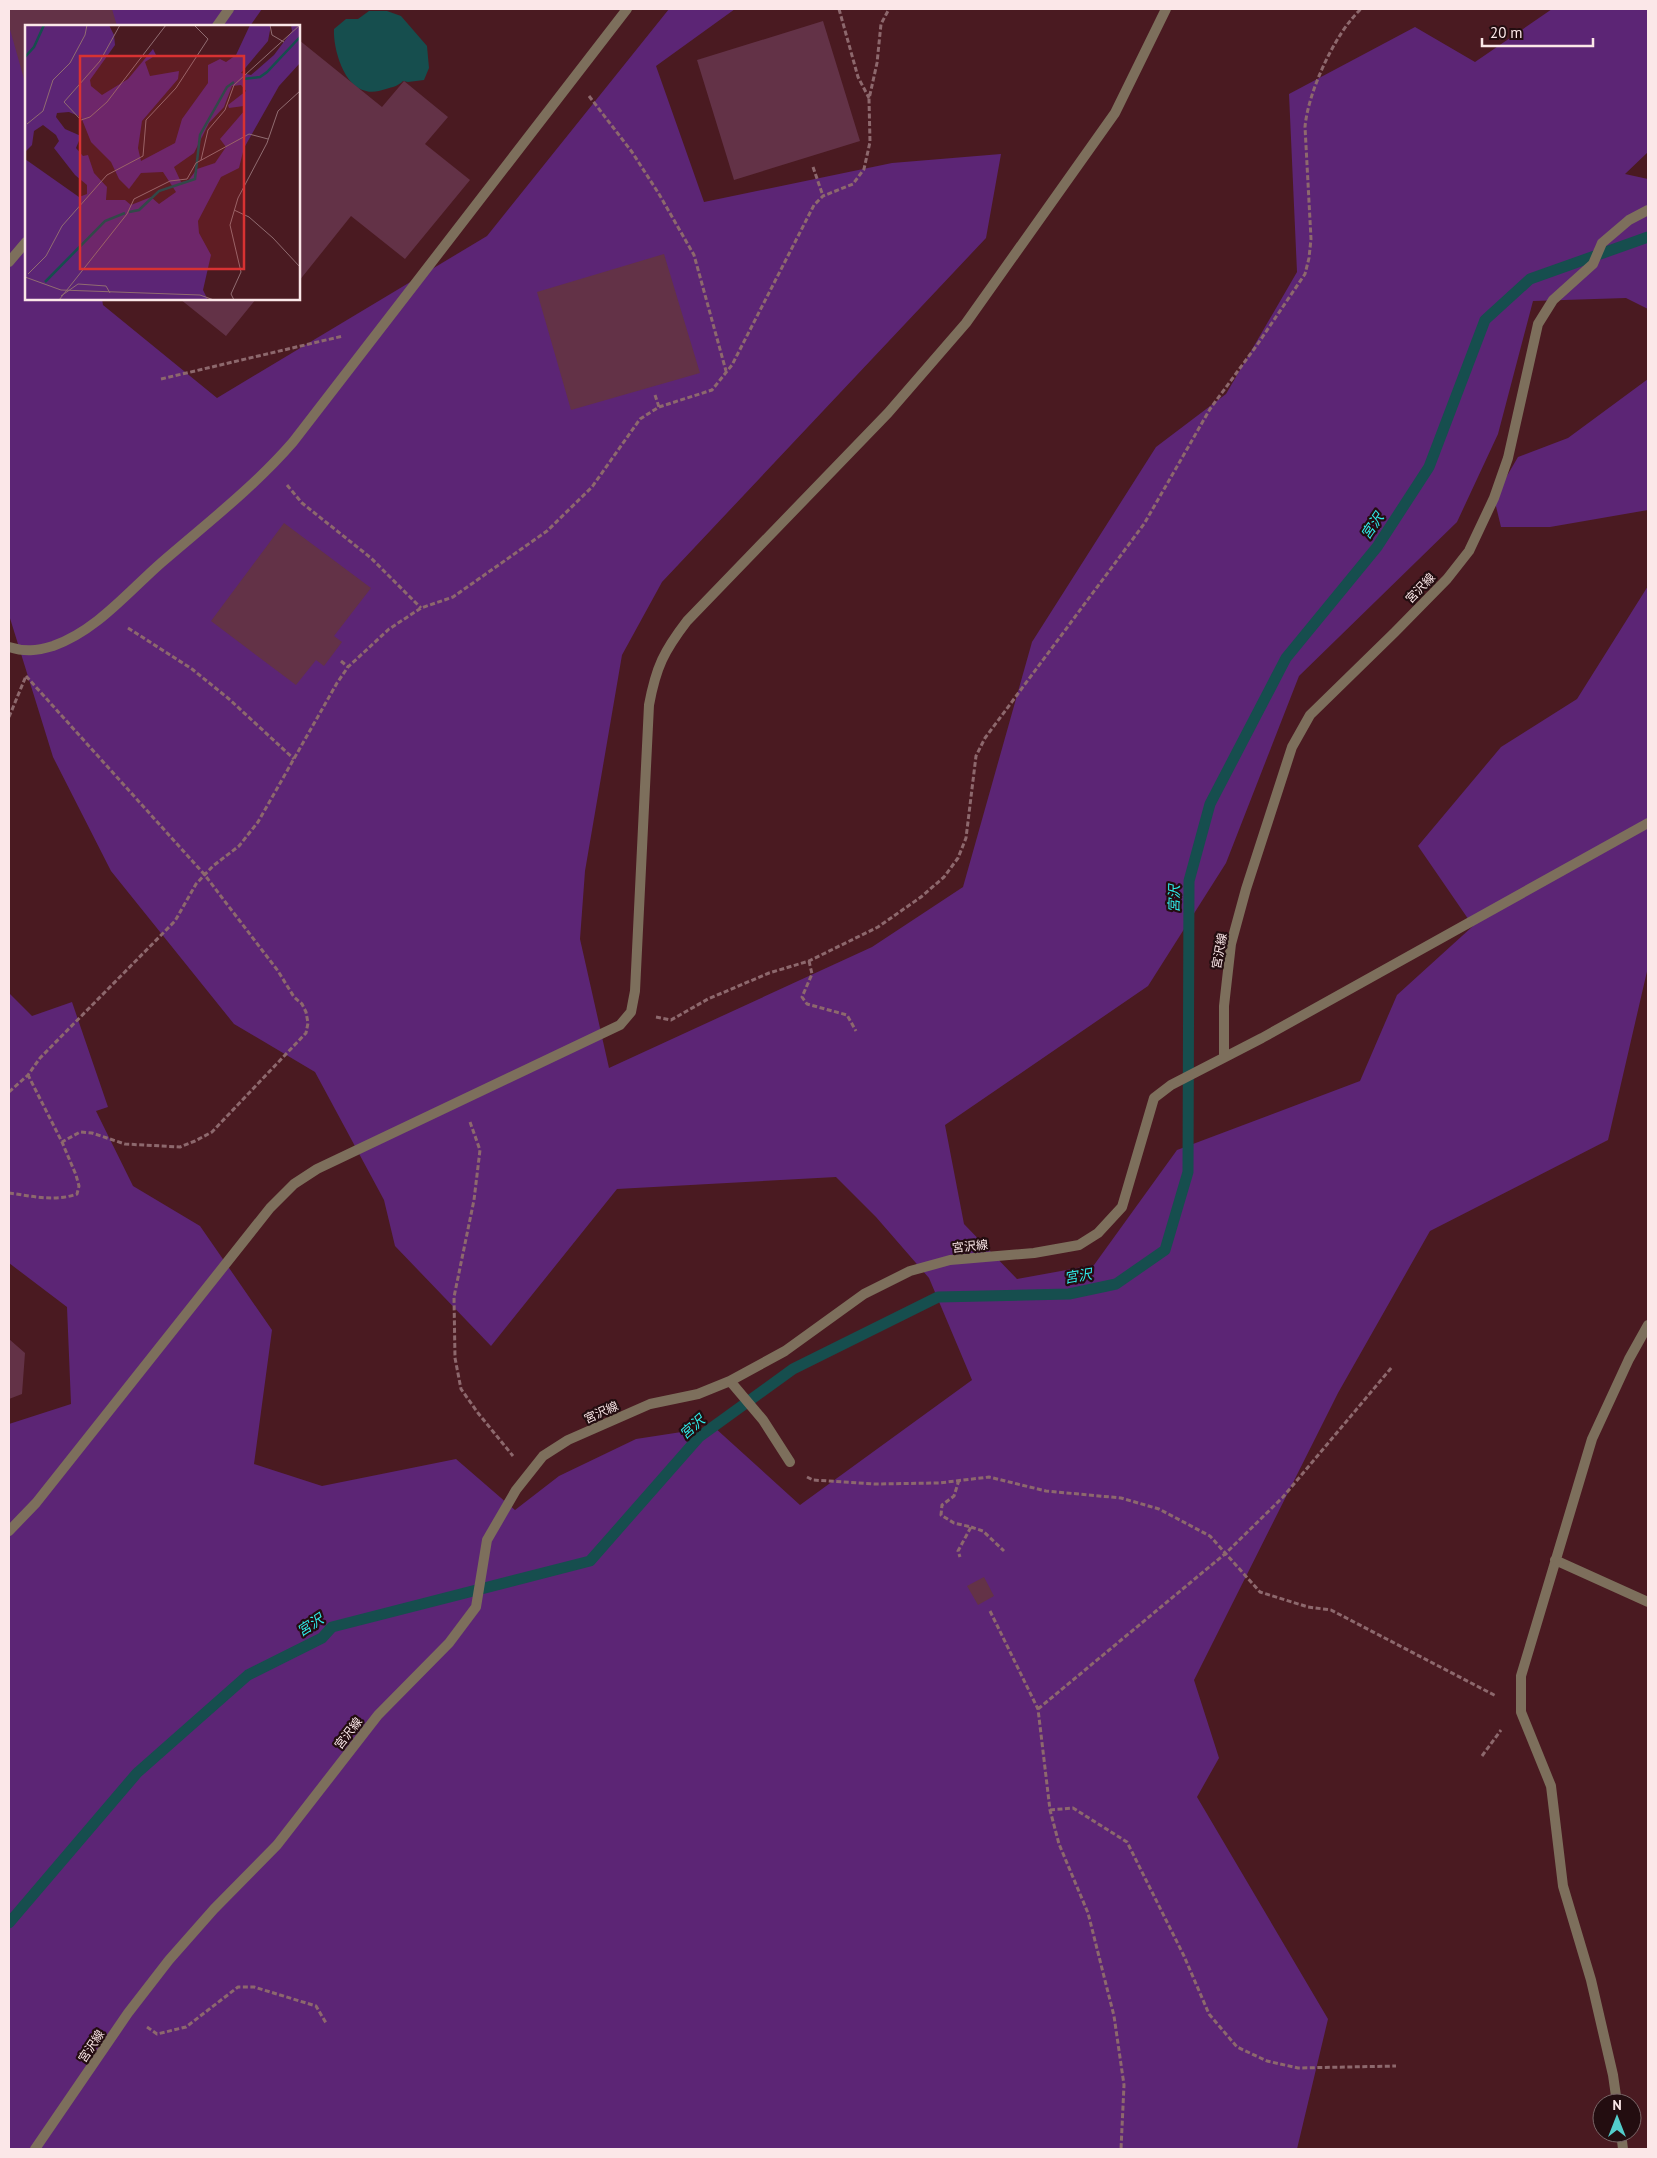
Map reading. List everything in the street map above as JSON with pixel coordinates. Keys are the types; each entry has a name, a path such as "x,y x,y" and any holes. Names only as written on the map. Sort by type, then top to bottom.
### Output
{"street":[{"path":"218,25 229,9"},
{"path":"9,647 25,652 54,645 107,614 134,587 270,467 293,442 627,9"},
{"path":"9,1531 36,1503 270,1208 294,1184 317,1169 620,1025 631,1012 635,991 649,705 654,679 667,647 687,621 888,413 966,323 1115,113 1166,9"},
{"name":"宮沢線","path":"35,2149 128,2013 169,1960 214,1909 277,1845 378,1715 449,1642 476,1607 487,1540 516,1490 543,1456 568,1440 650,1404 698,1394 730,1381 785,1351 864,1294 910,1271 950,1260 1034,1253 1079,1245 1098,1233 1122,1207 1154,1098 1171,1084 1224,1056 1224,1006 1231,944 1246,889 1292,747 1310,715 1395,632 1447,578 1469,551 1494,498 1508,458 1538,324 1553,300 1593,264 1602,243 1629,220 1648,210"},
{"path":"9,262 25,243"},
{"path":"1224,1056 1262,1038 1648,823"},
{"path":"1616,2093 1591,1980 1564,1886 1551,1786 1520,1712 1520,1676 1592,1439 1629,1359 1648,1325"},
{"path":"730,1381 762,1420 790,1462"},
{"path":"1555,1560 1648,1602"}],"path":[{"path":"838,9 858,77 869,98"},
{"path":"9,1092 28,1075 40,1058 176,921 196,884 204,874 239,846 258,822 348,667 389,629 421,608 453,597 547,531 592,487 640,419 659,407 712,390 732,365 814,205 823,196 853,184 864,169 870,142 869,98 877,63 881,24 889,9"},
{"path":"631,1012 671,1020 708,999 769,973 808,961 878,927 944,877 958,858 966,838 976,756 985,738 1144,524 1210,409 1257,345 1305,274 1311,239 1305,127 1306,114 1328,58 1342,34 1361,9"},
{"path":"573,78 632,152 694,255 726,372"},
{"path":"813,166 823,196"},
{"path":"161,379 365,331 375,335"},
{"path":"655,395 659,407"},
{"path":"270,467 302,503 371,558 421,608"},
{"path":"107,614 192,669 229,698 294,758"},
{"path":"9,717 26,676 25,652"},
{"path":"341,661 348,667"},
{"path":"26,676 204,874 278,971 294,997 302,1004 308,1023 306,1033 212,1132 195,1142 180,1147 157,1147 125,1144 92,1133 80,1132 62,1142"},
{"path":"808,961 812,974 802,997 806,1004 848,1015 856,1031"},
{"path":"9,1193 51,1198 69,1197 77,1194 79,1186 62,1142 28,1075"},
{"path":"458,1102 473,1127 480,1150 474,1200 454,1297 455,1358 461,1389 511,1454 532,1469"},
{"path":"1038,1709 1226,1554 1283,1497 1392,1367"},
{"path":"790,1462 801,1473 813,1480 874,1484 938,1483 989,1477 1046,1491 1121,1498 1159,1509 1210,1536 1260,1592 1308,1607 1331,1610 1501,1699 1520,1704"},
{"path":"959,1480 954,1496 942,1505 940,1515 954,1522 983,1531 1004,1551"},
{"path":"960,1556 958,1551 971,1528"},
{"path":"990,1611 1038,1709 1050,1810 1059,1844 1088,1914 1114,2016 1124,2086 1121,2149"},
{"path":"1050,1810 1072,1808 1127,1842 1184,1956 1209,2014 1237,2047 1267,2061 1298,2068 1396,2066"},
{"path":"128,2013 157,2034 186,2027 238,1987 254,1987 316,2006 326,2023"}],"shaded area":[{"path":"9,9 262,9 251,25 25,25 25,300 102,300 103,305 217,398 487,236 669,9 735,9 656,66 704,202 892,163 1001,154 986,238 662,582 622,655 585,871 580,939 609,1068 872,947 963,887 1032,642 1156,447 1226,394 1297,272 1289,94 1415,27 1475,62 1552,9 1648,9 1648,152 1625,174 1648,179 1648,309 1626,298 1533,301 1498,434 1457,522 1299,676 1226,863 1148,986 945,1125 964,1224 1017,1279 1094,1265 1177,1150 1360,1081 1397,995 1473,926 1418,846 1501,747 1577,699 1648,586 1648,967 1608,1140 1430,1231 1338,1393 1194,1680 1219,1758 1197,1797 1328,2019 1297,2149 9,2149 9,1424 71,1404 67,1307 9,1263 9,993 32,1016 72,1002 108,1107 96,1111 133,1186 200,1226 272,1330 254,1464 322,1486 456,1459 515,1510 559,1476 636,1439 714,1427 800,1505 972,1380 929,1278 876,1217 836,1177 617,1189 491,1346 395,1246 384,1200 315,1072 234,1024 111,871 53,757 9,615"},
{"path":"1648,379 1648,510 1550,527 1501,527 1494,498 1518,457 1568,438"}],"water":[{"path":"369,11 387,11 401,16 427,46 429,68 424,80 403,81 393,87 374,92 358,88 346,75 335,47 334,29 346,19 358,19"}],"building":[{"path":"9,9 112,9 117,25 25,25 25,82 9,26"},
{"path":"823,21 860,141 734,180 697,60"},
{"path":"300,41 382,107 404,81 448,117 425,144 470,180 405,259 351,216 300,280"},
{"path":"664,254 700,373 571,410 537,292"},
{"path":"181,300 255,300 226,336"},
{"path":"284,523 371,588 334,636 342,642 324,666 316,660 296,685 211,621"},
{"path":"9,1339 25,1353 22,1394 9,1399"},
{"path":"984,1577 994,1596 978,1605 967,1586"}],"waterway":[{"name":"宮沢","path":"9,1923 137,1773 248,1675 322,1638 332,1627 590,1561 699,1437 793,1369 938,1297 1069,1294 1116,1284 1165,1250 1188,1172 1189,881 1210,804 1286,658 1377,547 1429,467 1485,320 1530,279 1648,237"}]}
